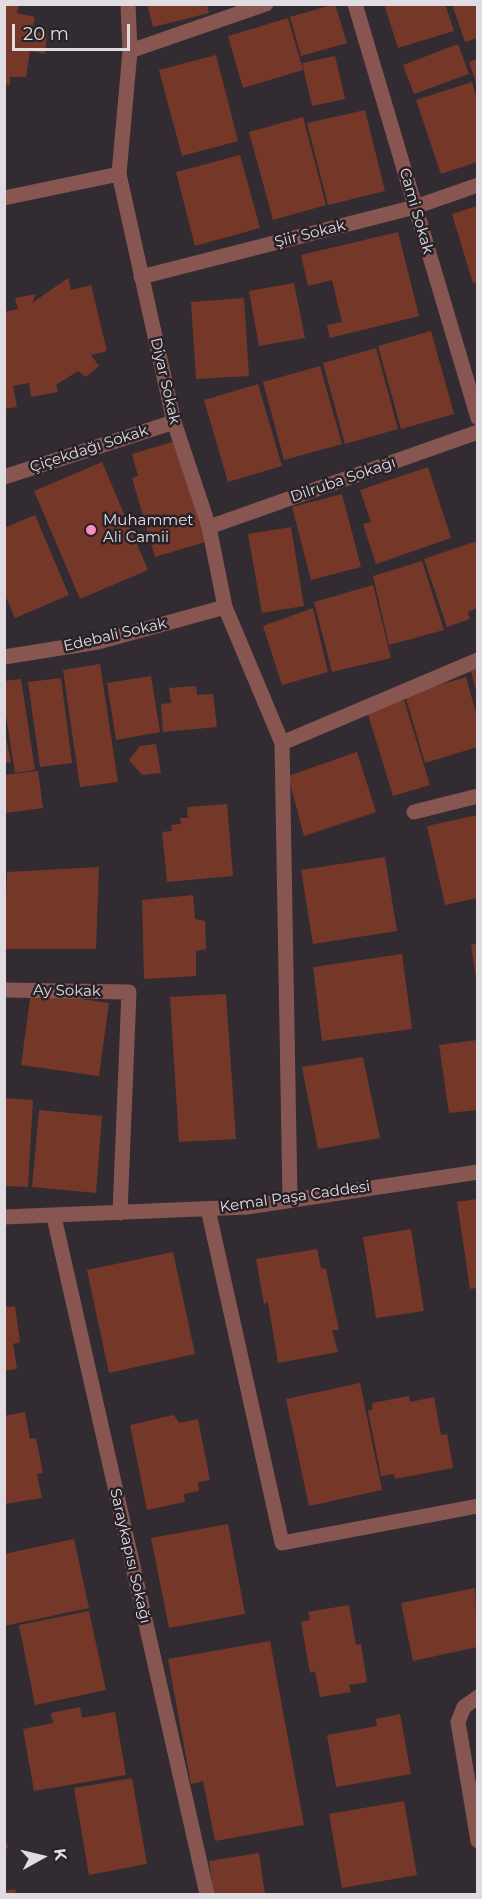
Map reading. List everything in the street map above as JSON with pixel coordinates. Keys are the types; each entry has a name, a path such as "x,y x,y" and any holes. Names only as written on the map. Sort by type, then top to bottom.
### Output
{"street":[{"name":"Diyar Sokak","path":"128,4 130,51 119,174 174,422 209,527 225,607 282,742"},
{"path":"130,51 266,4"},
{"name":"Cami Sokak","path":"355,4 477,418"},
{"path":"4,198 119,174"},
{"name":"Şiir Sokak","path":"141,278 415,207 477,185"},
{"name":"Çiçekdağı Sokak","path":"4,477 174,422"},
{"name":"Dilruba Sokağı","path":"209,527 477,432"},
{"name":"Edebali Sokak","path":"4,657 98,642 225,607"},
{"path":"290,1199 282,742 477,660"},
{"path":"414,812 477,796"},
{"name":"Ay Sokak","path":"4,990 129,992 120,1213"},
{"name":"Kemal Paşa Caddesi","path":"4,1217 54,1217 248,1207 477,1172"},
{"path":"208,1209 282,1543 477,1506"},
{"name":"Saraykapısı Sokağı","path":"54,1217 207,1894"},
{"path":"477,1697 464,1707 458,1722 477,1841"}],"building":[{"path":"4,4 19,4 17,13 35,17 32,31 47,34 45,54 30,51 26,77 10,77 10,85 4,84"},
{"path":"147,4 207,4 209,13 153,27"},
{"path":"335,4 347,43 301,56 290,17"},
{"path":"384,4 445,4 454,31 398,48"},
{"path":"452,4 477,4 477,38 465,42"},
{"path":"288,18 303,70 243,88 228,36"},
{"path":"458,44 469,74 414,94 403,65"},
{"path":"216,55 238,141 182,156 159,70"},
{"path":"335,56 345,99 312,106 302,63"},
{"path":"477,59 477,86 469,62"},
{"path":"472,82 477,99 477,162 441,174 416,100"},
{"path":"365,110 385,191 328,205 307,123"},
{"path":"303,117 326,205 273,220 249,132"},
{"path":"240,155 260,228 195,246 176,172"},
{"path":"477,206 477,282 473,283 452,214"},
{"path":"398,232 419,316 330,338 327,325 342,322 332,280 308,286 301,255"},
{"path":"68,278 71,290 91,285 107,351 91,355 99,366 86,377 78,371 56,385 58,392 31,397 29,383 13,386 17,407 4,409 4,312 18,309 15,298 36,294 32,303"},
{"path":"294,283 305,338 259,346 249,291"},
{"path":"244,298 249,376 196,379 191,302"},
{"path":"431,331 454,414 401,429 378,346"},
{"path":"376,348 398,429 345,444 323,363"},
{"path":"320,366 342,444 284,460 263,382"},
{"path":"258,384 282,466 228,482 204,400"},
{"path":"179,440 209,541 155,557 132,478 138,476 132,454"},
{"name":"Muhammet Ali Camii","path":"102,462 148,570 80,599 34,491"},
{"path":"428,467 451,538 376,564 363,524 371,522 360,490"},
{"path":"342,494 361,567 311,580 292,507"},
{"path":"35,515 69,595 15,618 4,593 4,528"},
{"path":"291,527 304,606 262,613 248,534"},
{"path":"477,541 477,608 468,612 470,619 447,627 424,559"},
{"path":"422,561 444,630 389,645 373,576"},
{"path":"373,585 391,658 332,672 314,602"},
{"path":"313,608 328,672 282,685 263,626"},
{"path":"100,664 118,782 80,787 63,670"},
{"path":"477,669 477,695 471,671"},
{"path":"151,676 160,732 116,740 107,683"},
{"path":"466,677 477,717 477,747 425,763 405,695"},
{"path":"61,678 72,763 40,767 28,682"},
{"path":"21,679 35,770 15,773 4,703 4,681"},
{"path":"196,686 197,695 213,694 217,727 163,732 161,704 171,703 169,688"},
{"path":"404,700 430,785 393,796 367,711"},
{"path":"4,728 11,762 4,763"},
{"path":"156,744 161,773 142,775 129,760 140,746"},
{"path":"357,752 376,812 304,836 288,776"},
{"path":"38,771 43,808 6,813 4,775"},
{"path":"227,804 233,876 167,882 162,832 172,831 171,825 181,824 180,818 188,818 187,807"},
{"path":"477,815 477,898 445,905 427,826"},
{"path":"385,857 397,931 313,944 301,870"},
{"path":"99,867 96,949 4,949 7,872"},
{"path":"193,895 195,919 205,921 206,949 196,951 196,976 144,979 142,900"},
{"path":"477,943 477,978 476,978 471,945"},
{"path":"402,954 412,1029 322,1041 313,967"},
{"path":"31,992 109,1003 99,1076 21,1065"},
{"path":"226,994 236,1139 179,1142 170,997"},
{"path":"477,1040 477,1110 449,1113 439,1045"},
{"path":"363,1057 380,1138 318,1149 302,1067"},
{"path":"4,1098 33,1100 28,1187 4,1186"},
{"path":"39,1110 102,1116 96,1193 32,1187"},
{"path":"477,1199 477,1288 470,1289 457,1202"},
{"path":"411,1229 424,1311 376,1318 363,1237"},
{"path":"317,1249 321,1268 326,1269 339,1330 332,1330 338,1352 278,1363 268,1302 264,1304 256,1259"},
{"path":"173,1252 195,1354 109,1373 87,1270"},
{"path":"4,1301 7,1307 15,1306 20,1342 13,1344 17,1369 4,1371"},
{"path":"360,1383 382,1490 309,1506 286,1399"},
{"path":"409,1396 410,1402 434,1397 441,1435 447,1434 453,1468 395,1479 394,1474 381,1476 368,1411 373,1409 372,1403"},
{"path":"25,1412 30,1439 36,1438 43,1473 37,1474 42,1498 4,1504 4,1416"},
{"path":"174,1415 179,1423 198,1419 210,1480 198,1482 199,1491 184,1494 185,1502 147,1510 130,1425"},
{"path":"228,1524 245,1614 169,1628 151,1538"},
{"path":"74,1539 89,1608 4,1626 4,1554"},
{"path":"475,1588 477,1647 413,1661 401,1603"},
{"path":"349,1605 356,1645 361,1644 367,1682 349,1685 351,1692 320,1697 315,1671 310,1673 301,1622 310,1620 308,1612"},
{"path":"89,1611 106,1690 35,1705 19,1625"},
{"path":"270,1641 304,1825 215,1841 203,1781 191,1784 168,1659"},
{"path":"80,1707 82,1718 115,1712 126,1775 34,1791 23,1729 53,1723 51,1713"},
{"path":"400,1714 411,1774 336,1787 327,1735 377,1726 376,1719"},
{"path":"132,1778 147,1864 89,1875 74,1788"},
{"path":"404,1801 417,1875 342,1888 329,1814"},
{"path":"4,1834 8,1848 4,1849"},
{"path":"259,1853 265,1894 214,1894 209,1861"},
{"path":"15,1889 16,1894 4,1894 4,1891"}],"place":[{"name":"Muhammet Ali Camii","path":"91,530"}]}
